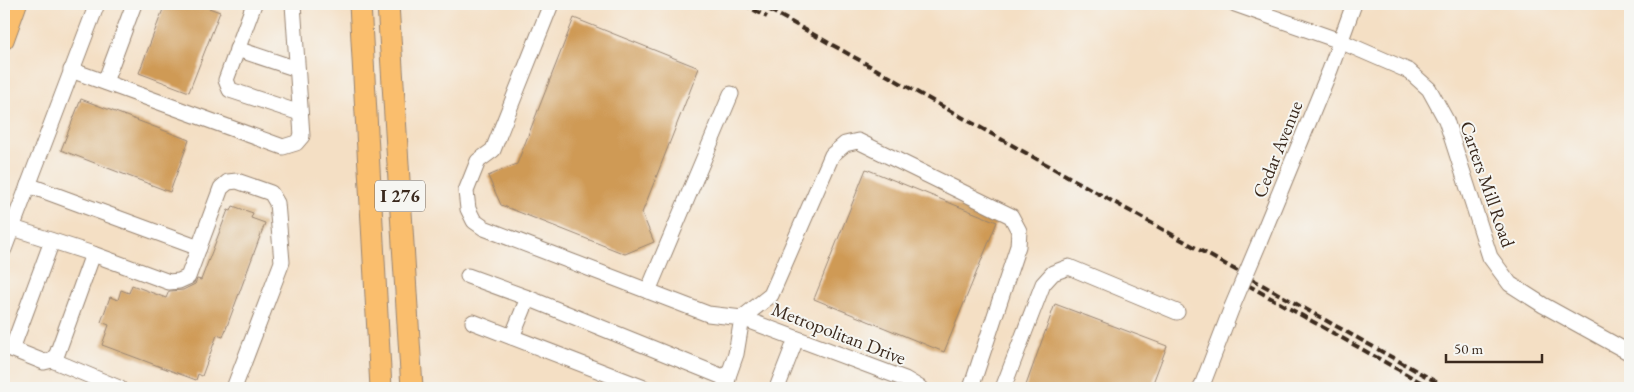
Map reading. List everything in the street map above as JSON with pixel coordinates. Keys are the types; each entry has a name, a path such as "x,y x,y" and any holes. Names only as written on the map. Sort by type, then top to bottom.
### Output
{"highway":[{"name":"I 276","path":"360,4 381,388"},
{"name":"I 276","path":"388,4 412,388"}],"main road":[{"path":"4,40 17,4"}],"street":[{"path":"4,249 9,219 28,185 97,4"},
{"path":"105,82 134,4"},
{"path":"254,4 226,80 230,90 300,113"},
{"path":"71,70 282,147 296,143 302,136 293,4"},
{"name":"Metropolitan Drive","path":"550,4 493,150 478,161 466,191 468,209 474,221 484,228 708,314 742,318 905,379 920,388"},
{"name":"Carters Mill Road","path":"1235,4 1340,42 1409,71 1429,89 1446,120 1490,257 1510,284 1543,305 1630,353"},
{"name":"Cedar Avenue","path":"1201,388 1232,307 1330,70 1354,4"},
{"path":"237,49 297,69"},
{"path":"648,291 731,94"},
{"path":"468,276 528,298 726,384 736,354 742,318 771,295 832,155 845,144 858,141 1011,216 1019,231 1018,246 971,388"},
{"path":"9,219 52,241 169,282 179,282 188,277 221,188 228,182 237,181 271,193 277,203 282,262 234,388"},
{"path":"28,185 199,248"},
{"path":"52,241 8,348 44,362 52,360 57,354 93,254"},
{"path":"1003,388 1043,284 1053,273 1069,267 1177,312"},
{"path":"512,337 528,298"},
{"path":"473,322 644,388"},
{"path":"777,388 796,338"},
{"path":"52,360 119,388"}],"building":[{"path":"165,4 198,4 220,12 189,92 139,73"},
{"path":"574,18 699,68 642,213 654,242 625,254 501,205 488,176 517,164"},
{"path":"81,99 189,140 170,192 61,150"},
{"path":"866,169 997,222 944,352 814,299"},
{"path":"233,206 253,213 251,218 265,223 223,337 217,335 202,376 198,374 196,380 102,345 109,325 101,322 110,297 118,300 121,290 129,293 132,285 166,298 169,291 183,290 195,284 197,279 201,280 228,210 231,211"},
{"path":"1055,304 1167,346 1151,388 1025,388"}],"railway":[{"path":"743,4 767,17"},
{"path":"759,4 1447,388"},
{"path":"1237,279 1431,388"}]}
